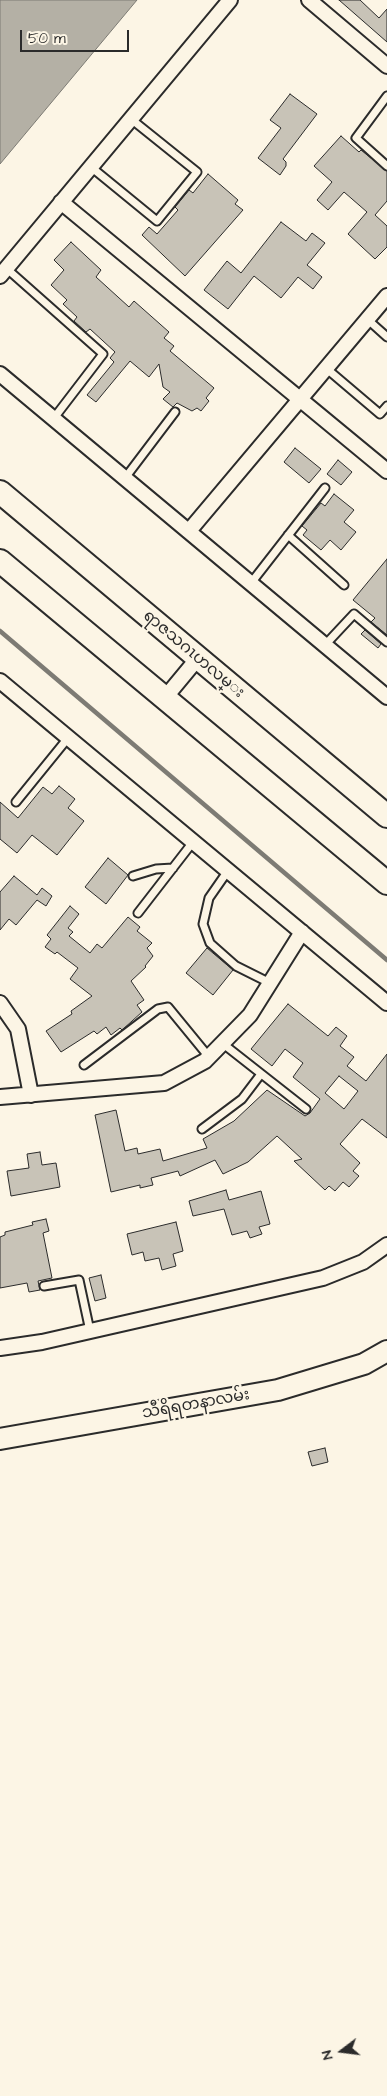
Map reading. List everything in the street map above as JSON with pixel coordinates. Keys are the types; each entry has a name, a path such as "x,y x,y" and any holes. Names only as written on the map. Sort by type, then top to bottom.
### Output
{"main road":[{"name":"ရာဇသဂၤဟလမ္း","path":"0,492 387,816"},
{"path":"0,561 387,883"},
{"name":"သီရိရတနာလမ်း","path":"0,1439 278,1390 364,1364 387,1351"}],"street":[{"path":"3,272 230,0"},
{"path":"309,0 387,66"},
{"path":"61,202 387,471"},
{"path":"188,531 387,296"},
{"path":"0,374 387,697"},
{"path":"164,698 198,658"},
{"path":"0,681 387,1003"},
{"path":"0,1097 164,1083 209,1058 250,1015 302,932"},
{"path":"0,1003 18,1029 31,1095"},
{"path":"0,1348 42,1342 323,1278 363,1262 387,1245"}],"lane":[{"path":"387,96 356,138 387,166"},
{"path":"91,167 157,221 197,172 131,119"},
{"path":"3,272 103,354 54,418"},
{"path":"367,319 387,337"},
{"path":"327,369 380,414 387,406"},
{"path":"125,478 175,412"},
{"path":"251,583 325,488"},
{"path":"288,535 344,585"},
{"path":"325,645 354,614 387,642"},
{"path":"16,802 68,738"},
{"path":"138,913 193,842"},
{"path":"133,876 156,869 173,868"},
{"path":"225,875 209,898 203,924 210,943 236,966 270,983"},
{"path":"84,1065 158,1009 168,1007 209,1058"},
{"path":"222,1043 306,1108"},
{"path":"202,1129 242,1100 262,1074"},
{"path":"44,1286 80,1280 90,1331"}],"shaded area":[{"path":"0,0 137,0 0,164"}],"building":[{"path":"339,0 360,0 379,18 387,9 387,42"},
{"path":"290,94 317,114 283,159 286,162 286,166 280,175 258,158 281,128 270,120"},
{"path":"341,136 359,152 361,150 387,171 387,201 375,215 387,226 387,247 375,259 348,234 367,212 344,192 328,210 317,200 332,182 314,166"},
{"path":"208,174 238,200 235,204 243,210 185,276 142,235 149,227 157,234 178,210 175,207 189,190 193,193"},
{"path":"281,222 306,241 312,233 325,243 307,265 322,277 313,289 298,277 281,298 254,276 228,309 204,290 227,261 241,273"},
{"path":"71,242 101,270 96,277 129,307 134,301 169,332 164,338 174,346 170,351 214,388 206,398 209,401 201,411 197,408 192,411 177,403 173,407 163,399 170,392 163,387 159,364 149,377 130,361 96,402 87,395 114,362 110,358 115,352 90,329 86,332 74,321 77,317 63,304 67,300 51,285 64,270 54,260"},
{"path":"295,448 321,469 309,483 284,462"},
{"path":"338,460 352,472 341,485 327,474"},
{"path":"334,494 354,510 344,522 356,532 341,550 330,540 321,550 303,535 307,530 302,526 321,503 325,506"},
{"path":"387,559 387,635 371,622 375,618 353,600"},
{"path":"365,630 381,644 378,648 361,634"},
{"path":"59,786 75,799 68,808 84,821 57,855 32,835 17,853 0,839 0,802 18,818 43,787 52,794"},
{"path":"108,858 128,875 106,904 85,887"},
{"path":"14,876 37,895 42,888 52,896 46,906 37,900 16,925 9,919 0,930 0,892"},
{"path":"70,906 79,914 68,928 73,932 69,936 90,953 97,944 102,948 128,917 140,927 137,931 152,943 147,948 153,956 146,967 131,981 144,1000 137,1005 142,1012 122,1030 120,1028 111,1035 106,1027 97,1034 94,1031 61,1052 46,1031 72,1014 71,1011 92,996 70,979 78,968 57,952 55,954 45,947 51,939 47,935"},
{"path":"207,948 233,970 213,995 186,973"},
{"path":"288,1004 328,1036 336,1027 347,1036 340,1046 354,1057 347,1066 366,1081 387,1054 387,1138 362,1119 340,1144 360,1163 353,1171 359,1176 349,1187 343,1182 335,1191 329,1186 325,1190 294,1161 302,1159 277,1136 248,1162 223,1174 215,1160 180,1176 178,1171 151,1178 153,1185 140,1188 140,1185 111,1192 95,1115 116,1110 125,1151 137,1148 138,1154 160,1149 163,1161 207,1148 203,1139 234,1121 267,1090 305,1116 310,1113 320,1099 293,1077 303,1063 285,1049 272,1066 251,1049","holes":["339,1076 358,1091 344,1109 325,1093"]},
{"path":"40,1152 42,1165 56,1163 60,1187 11,1196 7,1171 29,1168 27,1154"},
{"path":"226,1190 229,1200 261,1191 270,1224 259,1227 262,1234 250,1238 247,1231 232,1235 224,1209 193,1216 189,1201"},
{"path":"46,1219 49,1231 43,1233 52,1278 38,1281 40,1290 29,1292 27,1283 0,1288 0,1237 5,1235 5,1232 33,1225 32,1222"},
{"path":"176,1222 183,1251 173,1254 176,1266 162,1270 159,1258 145,1261 143,1252 132,1255 127,1234"},
{"path":"101,1275 106,1298 95,1301 89,1278"},
{"path":"325,1448 328,1462 312,1466 308,1452"}],"waterway":[{"path":"0,631 387,960"}]}
